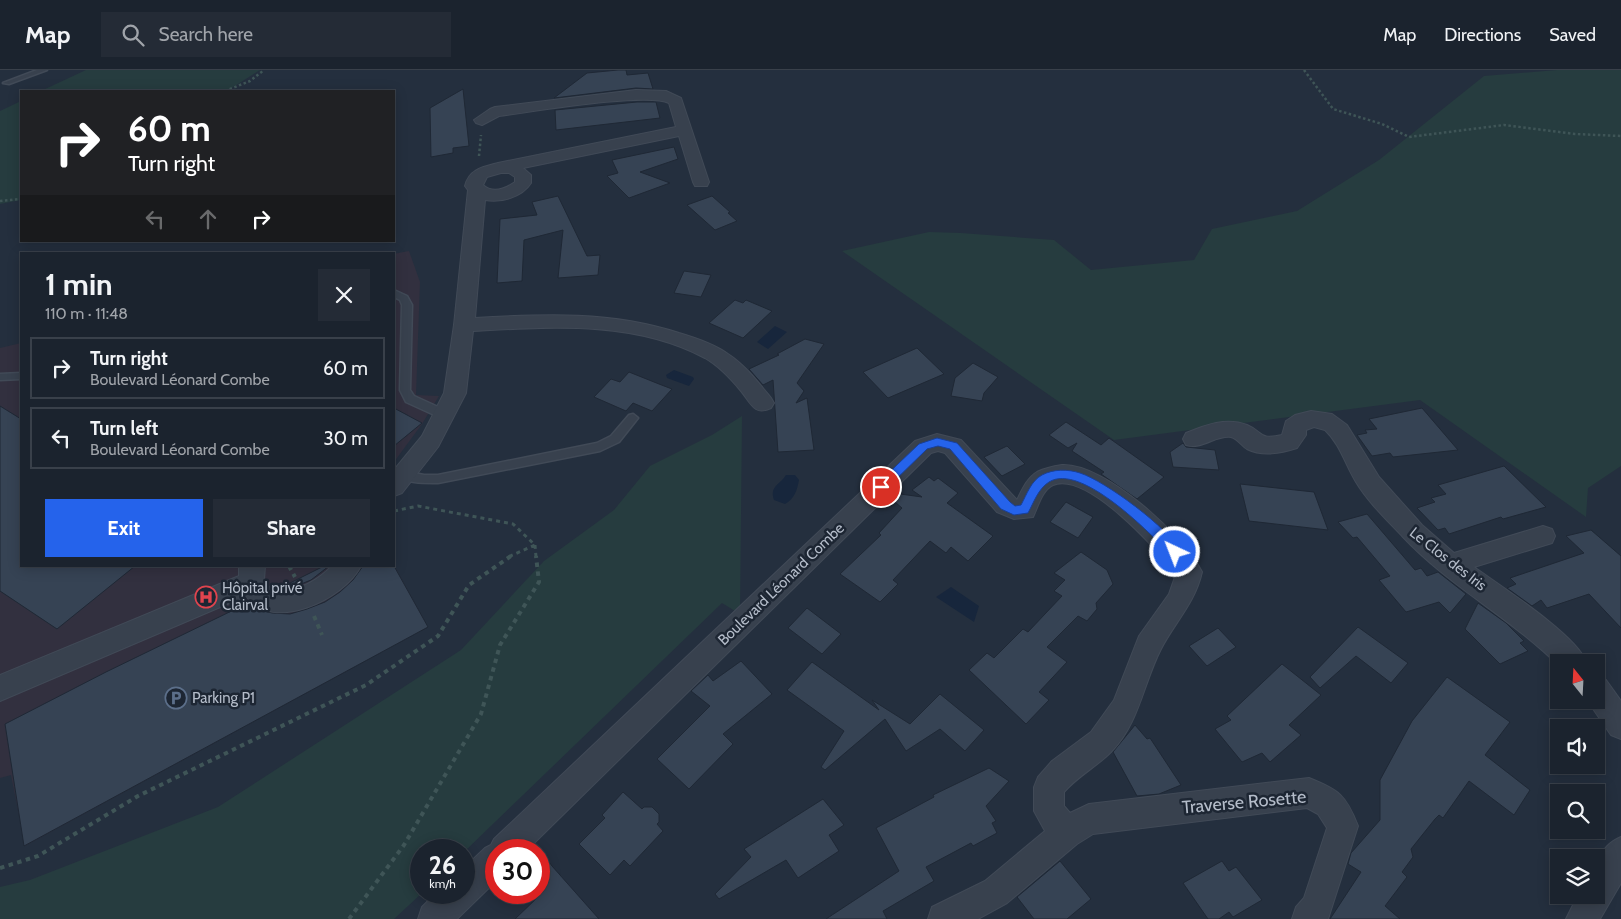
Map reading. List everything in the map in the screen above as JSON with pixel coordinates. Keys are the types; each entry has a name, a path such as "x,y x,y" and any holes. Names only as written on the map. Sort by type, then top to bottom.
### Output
{"street":[{"path":"482,120 495,112 656,94 666,96 676,101 701,182"},
{"path":"398,483 430,441 455,393 464,325 477,190 474,186 478,177 498,168 684,130"},
{"path":"477,190 489,195 497,195 513,191 525,179 520,171 498,168"},
{"path":"464,325 545,320 583,321 619,324 663,334 698,347 723,360 763,403"},
{"name":"Le Clos des Iris","path":"1194,439 1211,432 1230,429 1241,432 1252,441 1263,446 1289,442 1295,435 1294,427 1302,420 1318,419 1331,422 1340,429 1366,477 1410,530 1451,564 1499,599 1565,654"},
{"name":"Boulevard Léonard Combe","path":"516,839 923,447 937,442 953,446 1006,505 1014,510 1024,510 1037,485 1047,478 1058,474 1077,476 1095,485 1127,506 1155,531 1175,552 1189,572 1186,586 1178,602 1149,644 1125,708 1101,742 1063,770 1049,788 1050,811 1066,832"},
{"path":"1451,564 1543,536"},
{"path":"0,688 103,643 251,574 262,597 281,601 306,598 323,590 338,578 347,567"},
{"path":"0,669 26,665 103,643"},
{"path":"1605,702 1621,725"},
{"name":"Traverse Rosette","path":"1066,832 1089,819 1309,793 1329,804 1343,826 1317,907 1308,919"},
{"path":"944,919 996,892 1066,832"},
{"path":"1605,880 1621,852"},
{"path":"475,879 485,869"},
{"path":"434,919 449,904"},
{"path":"1582,919 1591,904"}],"lane":[{"path":"3,85 34,70"},
{"path":"3,85 44,70"},
{"path":"395,294 404,298 407,305 405,390 410,399 445,415"},
{"path":"0,377 20,376"},
{"path":"398,483 438,478 600,447 615,439 633,418"}],"path":[{"path":"228,90 250,81 264,70"},
{"path":"1304,70 1333,109 1382,124 1409,137 1504,125 1575,134 1621,136"},
{"path":"0,201 20,199"},
{"path":"349,919 404,845 481,714 500,645 539,582 535,546 513,524 418,506 395,511"},
{"path":"0,868 38,856 138,796 366,685 438,636 468,585 506,558 535,546"},
{"path":"290,567 296,580"}],"shaded area":[{"path":"409,251 420,282 416,395 439,396 422,424 395,461 395,254"},
{"name":"Hôpital privé Clairval","path":"20,343 20,567 395,567 428,627 25,846 11,775 0,778 0,348"}],"green space":[{"path":"86,70 260,70 229,90 43,90"},
{"path":"1557,70 1621,70 1621,466 1588,488 1586,517 1420,400 1114,440 842,251 929,232 1054,240 1091,270 1194,260 1212,229 1297,211 1379,160 1484,76"},
{"path":"20,101 20,200 0,204 0,111"},
{"path":"742,416 740,614 722,603 475,841 475,839 410,839 410,904 394,919 0,919 0,887 30,880 218,807 461,650 544,561 614,510 650,466 712,435"}],"water":[{"path":"775,326 787,332 768,349 757,342"},
{"path":"674,370 693,377 694,379 689,386 667,378 666,375"},
{"path":"786,475 795,475 799,480 795,493 785,504 774,500 773,492"},
{"path":"951,587 979,606 974,622 936,597"}],"building":[{"path":"626,70 627,75 648,73 653,89 636,88 554,98 587,73"},
{"path":"463,89 469,146 453,148 453,153 431,157 430,108"},
{"path":"637,102 656,102 660,118 556,130 555,110"},
{"path":"674,147 678,159 640,172 670,183 629,198 607,176 618,173 612,160"},
{"path":"558,196 587,256 600,255 598,275 558,278 563,230 524,240 522,281 497,283 500,219 537,215 532,202"},
{"path":"712,196 737,221 715,230 687,205"},
{"path":"684,271 711,275 701,297 674,293"},
{"path":"735,300 743,303 746,300 772,311 743,338 709,323"},
{"path":"805,339 824,344 797,383 804,391 796,403 807,398 814,450 778,452 773,380 763,385 749,369 779,355 777,354"},
{"path":"917,348 944,374 888,398 863,372"},
{"path":"973,363 998,377 984,393 982,401 951,396 955,378"},
{"path":"629,372 672,389 652,411 633,403 626,411 594,397 611,379 620,382"},
{"path":"0,406 20,418 20,567 134,567 57,629 0,591"},
{"path":"1422,408 1458,450 1393,457 1390,453 1372,456 1357,435 1367,433 1365,430 1377,429 1369,419"},
{"path":"395,409 422,423 395,445"},
{"path":"1066,422 1101,445 1109,438 1164,477 1137,499 1101,474 1104,472 1072,451 1077,443 1068,448 1049,435"},
{"path":"1183,443 1186,447 1215,450 1219,470 1173,467 1170,452"},
{"path":"1007,446 1025,464 1002,476 984,457"},
{"path":"1504,466 1546,507 1503,519 1501,517 1449,534 1445,528 1438,530 1417,508 1435,502 1431,498 1446,494 1438,485"},
{"path":"929,477 934,481 938,478 958,493 947,503 993,536 968,561 951,547 946,553 930,541 893,580 898,584 880,602 840,574 881,535 879,533 902,508 889,497 893,493 922,497 912,490"},
{"path":"1240,484 1314,492 1328,530 1249,521"},
{"path":"1066,502 1093,517 1078,538 1050,522"},
{"path":"1367,514 1415,570 1421,568 1427,576 1438,572 1466,594 1450,613 1439,602 1406,612 1379,580 1390,576 1357,537 1353,538 1338,522"},
{"path":"1591,530 1621,556 1621,628 1589,594 1547,608 1541,600 1532,606 1507,588 1516,584 1510,578 1584,553 1566,536"},
{"path":"1081,552 1107,570 1113,584 1096,603 1097,609 1087,621 1078,616 1047,647 1067,662 1039,692 1049,700 1026,724 969,670 987,653 994,658 1023,629 1028,632 1062,596 1054,591 1065,580 1054,573"},
{"path":"322,567 328,567 311,580 296,586 280,588"},
{"name":"Parking P1","path":"362,567 395,567 428,627 24,846 5,724 106,672 250,602 257,609 272,613 290,614 325,602 353,580"},
{"path":"1478,603 1506,623 1524,641 1520,643 1528,651 1500,664 1465,629"},
{"path":"807,608 841,634 822,654 788,628"},
{"path":"1358,627 1408,663 1391,683 1356,656 1320,688 1310,677"},
{"path":"1218,628 1236,647 1207,666 1189,646"},
{"path":"741,661 772,694 723,734 733,744 689,789 657,759 710,706 691,691 708,675 713,681"},
{"path":"812,662 879,710 872,700 910,724 940,694 984,730 965,751 940,729 906,751 885,719 825,770 821,767 844,731 787,690"},
{"path":"1282,664 1321,695 1289,725 1301,735 1270,762 1262,753 1242,762 1215,729 1231,720 1227,716"},
{"path":"1447,677 1510,722 1485,755 1530,790 1514,815 1469,781 1443,818 1439,815 1411,849 1413,857 1402,872 1407,877 1385,906 1400,919 1330,919 1361,872 1348,864 1351,853 1380,820 1380,780 1412,721"},
{"path":"1135,725 1147,739 1150,738 1181,785 1159,794 1137,796 1113,752"},
{"path":"989,768 1009,781 986,806 996,821 992,823 997,833 973,846 971,843 926,867 934,881 883,911 887,919 826,919 899,871 876,828 934,797 933,795"},
{"path":"623,792 642,809 644,807 652,807 659,814 659,822 657,824 663,831 630,866 624,860 610,875 579,844 605,818 602,815"},
{"path":"823,799 844,825 829,835 839,851 798,878 786,860 719,899 715,894 751,857 744,849"},
{"path":"1060,861 1091,899 1067,919 1034,919 1017,897"},
{"path":"1222,861 1229,871 1236,867 1262,900 1233,917 1229,912 1219,919 1208,919 1183,883"},
{"path":"550,863 599,919 515,919 531,904 550,904"}],"place":[{"name":"Hôpital privé Clairval","path":"206,597"},
{"name":"Parking P1","path":"176,698"}],"route":[{"path":"881,487 923,447 937,442 953,446 1006,505 1014,510 1024,510 1037,485 1047,478 1058,474 1077,476 1095,485 1127,506 1175,552"}]}
